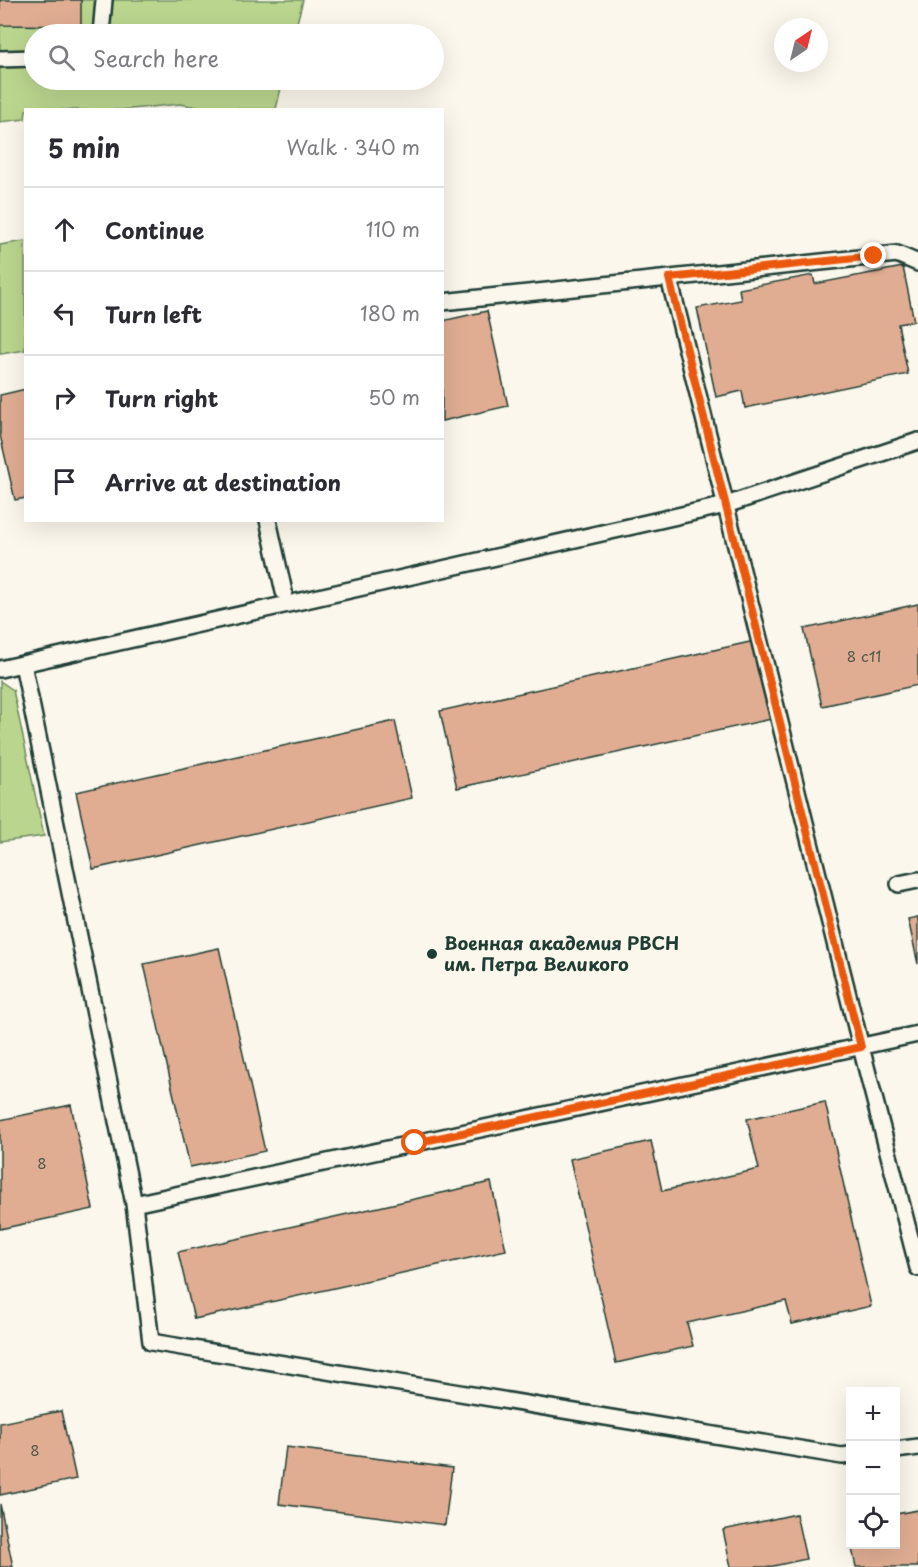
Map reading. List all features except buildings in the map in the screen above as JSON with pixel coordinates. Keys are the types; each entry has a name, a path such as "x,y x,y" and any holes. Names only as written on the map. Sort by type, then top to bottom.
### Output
{"lane":[{"path":"102,24 104,0"},
{"path":"0,59 24,58"},
{"path":"444,302 897,254 918,263"},
{"path":"669,278 918,1268"},
{"path":"0,669 726,505 918,441"},
{"path":"268,522 284,592"},
{"path":"23,664 134,1204 151,1342 846,1456"},
{"path":"899,884 918,880"},
{"path":"134,1204 918,1034"},
{"path":"900,1449 918,1447"}],"green space":[{"path":"0,0 303,0 297,24 24,24 24,90 281,90 276,108 203,108 180,104 141,108 24,108 24,119 0,122"},
{"path":"24,241 24,350 0,354 0,245"},
{"path":"0,681 13,690 44,836 0,842"}],"place":[{"name":"Военная академия РВСН им. Петра Великого","path":"432,954"}],"route":[{"path":"415,1143 861,1047 669,278 874,256"}]}
